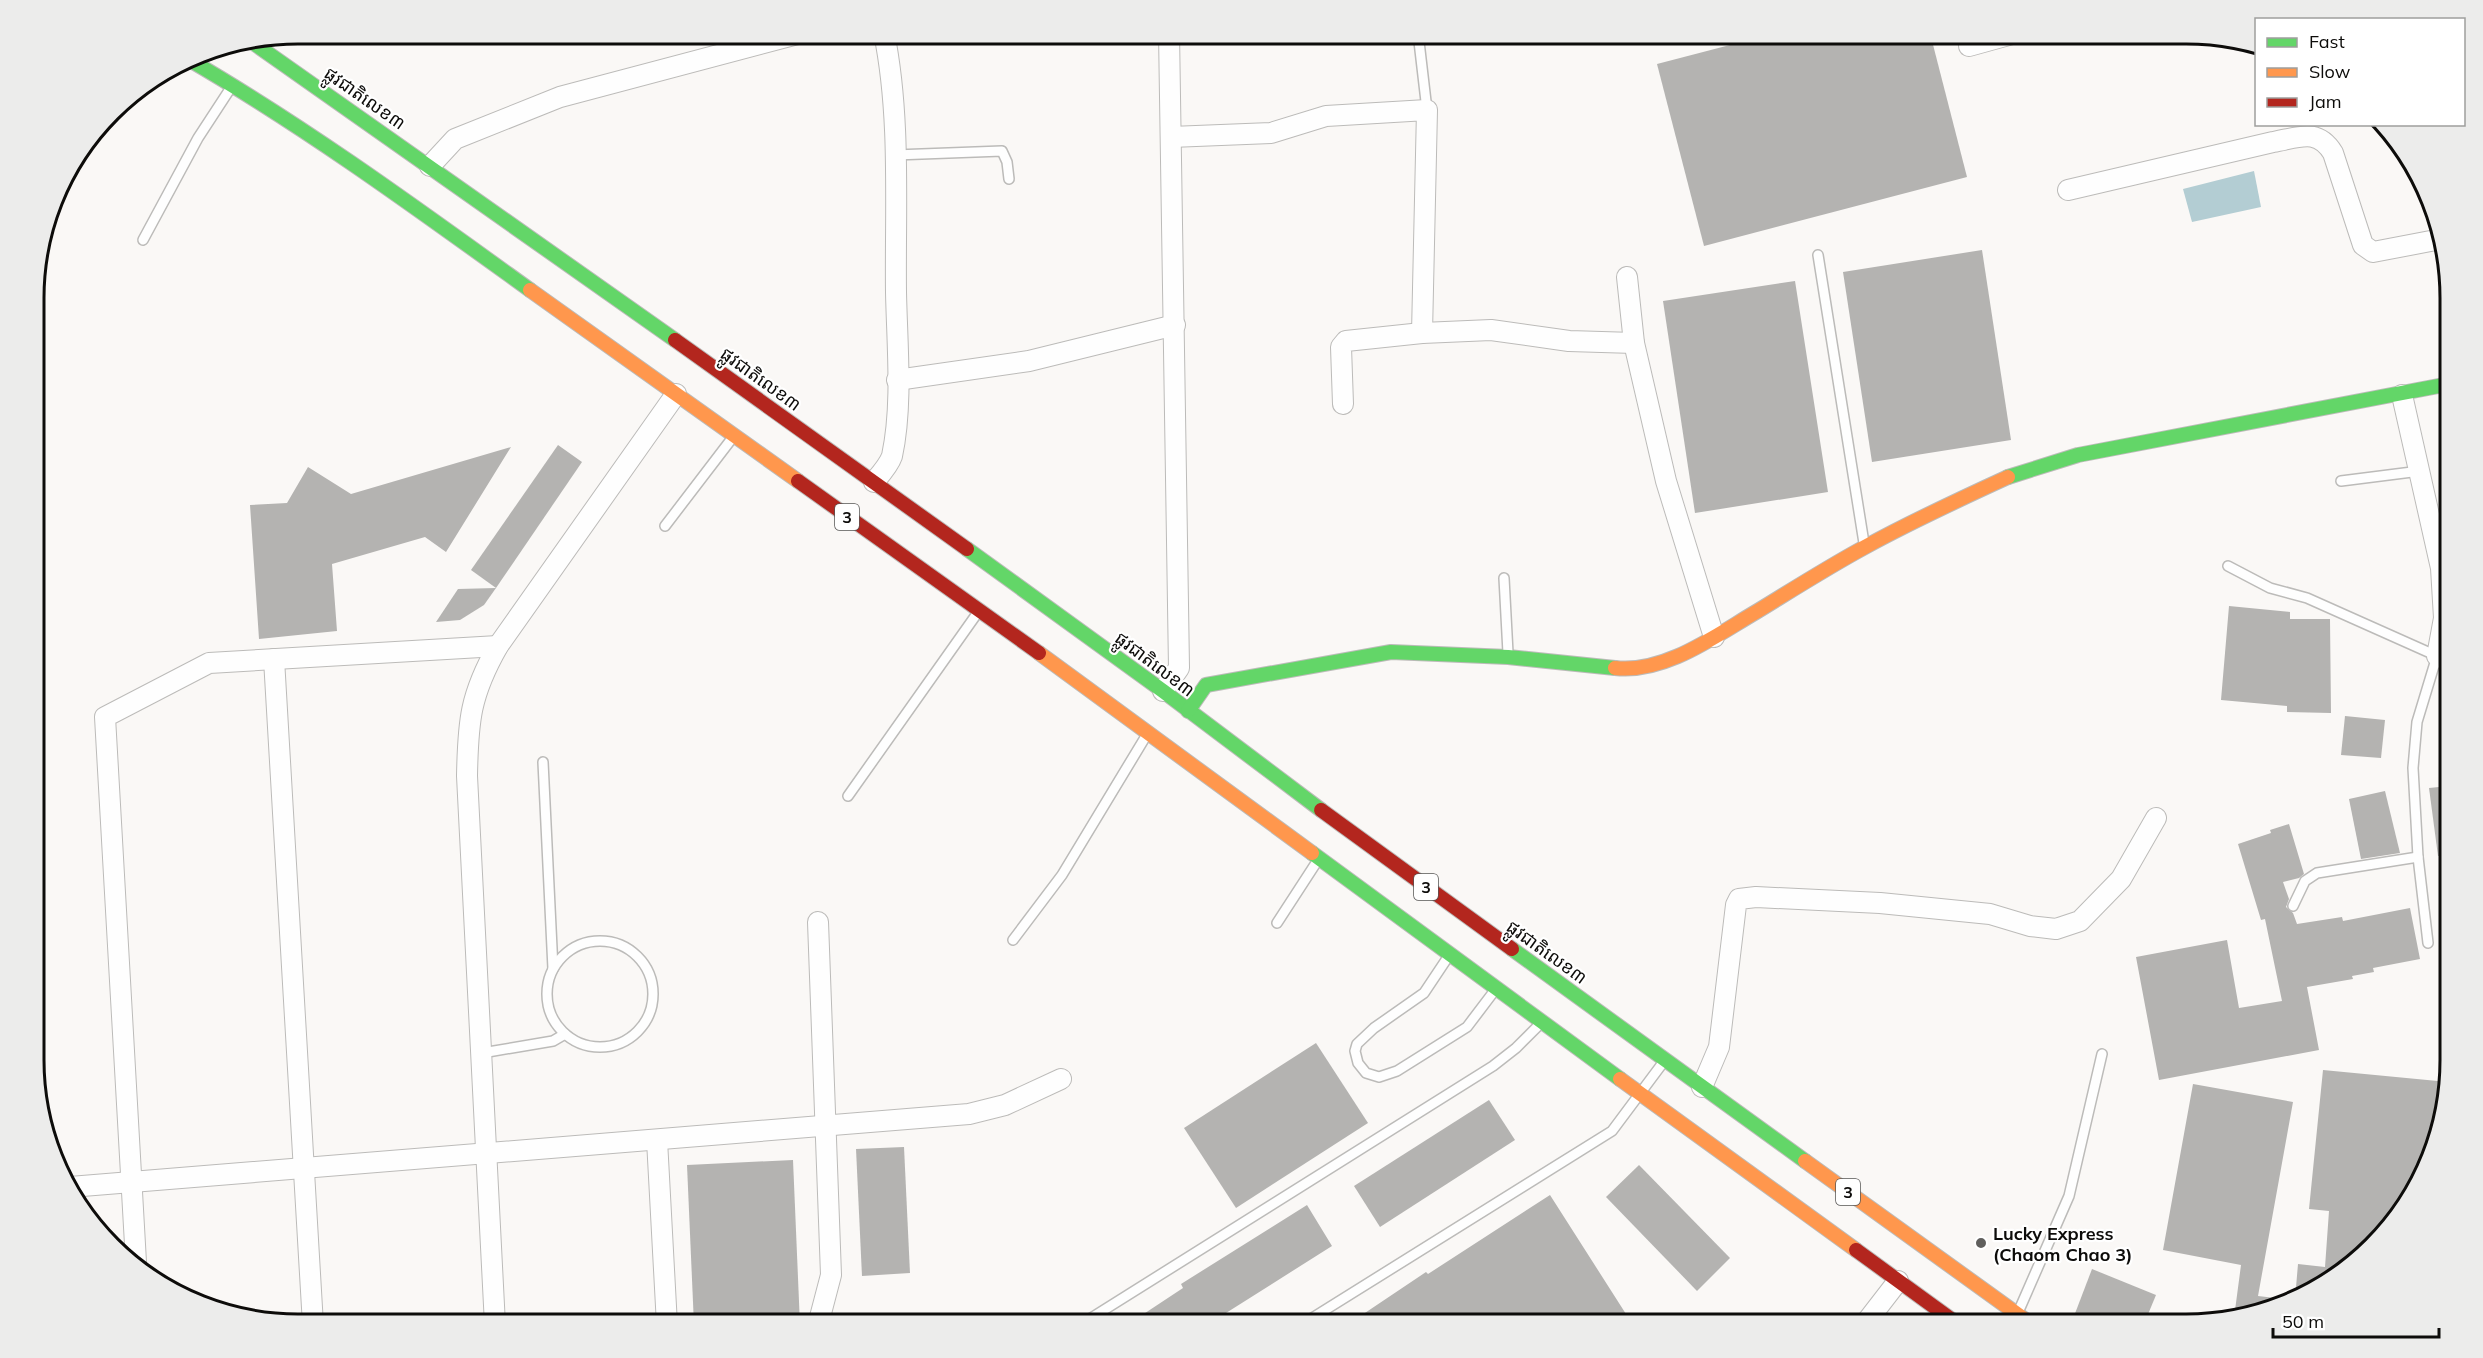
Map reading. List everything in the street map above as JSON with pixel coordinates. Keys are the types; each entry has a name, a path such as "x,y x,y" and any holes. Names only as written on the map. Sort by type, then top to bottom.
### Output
{"main road":[{"name":"ផ្លូវជាតិលេខ៣","path":"262,46 1163,691 1354,835 2017,1314"},
{"name":"3","path":"198,64 402,198 979,610 1148,731 1639,1095 1945,1314"},
{"path":"1188,711 1206,685 1391,652 1508,657 1629,669 1670,659 1714,637 1865,547 1944,506 2012,475 2078,454 2440,386"}],"street":[{"path":"430,166 455,139 560,97 760,44"},
{"path":"874,483 891,459 897,380 895,155 891,67 886,44"},
{"path":"1163,691 1179,668 1169,44"},
{"path":"1969,46 1976,44"},
{"path":"1171,137 1271,133 1326,116 1427,110 1422,333"},
{"path":"2068,190 2273,142 2307,136 2319,137 2327,143 2333,153 2363,244 2373,252 2433,241"},
{"path":"1627,277 1634,343 1666,481 1714,637"},
{"path":"897,380 1029,361 1175,325"},
{"path":"1343,404 1341,347 1346,341 1422,333 1491,330 1569,341 1634,343"},
{"path":"495,1314 467,776 472,702 482,673 498,646 676,394"},
{"path":"2402,394 2440,563"},
{"path":"136,1256 105,717 209,663 498,646"},
{"path":"274,659 312,1314"},
{"path":"1179,668 1206,685"},
{"path":"1702,1087 1719,1047 1736,905 1739,899 1756,897 1880,903 1990,915 2030,926 2056,930 2080,921 2121,879 2156,818"},
{"path":"818,922 831,1275 821,1314"},
{"path":"77,1186 969,1114 1005,1105 1061,1078"},
{"path":"657,1140 665,1314"},
{"path":"1872,1314 1898,1281"}],"lane":[{"path":"1419,44 1427,110"},
{"path":"143,240 198,138 233,85"},
{"path":"895,155 1002,152 1007,162 1009,179"},
{"path":"1818,255 1865,547"},
{"path":"665,526 734,437"},
{"path":"2341,481 2420,471"},
{"path":"2228,566 2270,588 2307,598 2440,657"},
{"path":"1504,578 1508,657"},
{"path":"848,796 979,610"},
{"path":"2428,943 2418,857 2413,768 2417,722 2440,665"},
{"path":"1014,940 1062,875 1148,731"},
{"path":"543,762 553,969 547,992 551,1016 565,1034 586,1046 610,1047 632,1037 647,1019 654,996 649,972 635,953 614,942 590,941 568,950 553,969"},
{"path":"2293,906 2305,881 2317,873 2418,857"},
{"path":"1277,923 1319,859"},
{"path":"1449,956 1424,993 1374,1028 1357,1044 1355,1051 1358,1063 1366,1073 1379,1077 1397,1071 1467,1027 1496,990"},
{"path":"1098,1314 1493,1066 1516,1048 1541,1023"},
{"path":"482,1053 553,1041 565,1034"},
{"path":"2017,1314 2069,1196 2102,1054"},
{"path":"1319,1314 1612,1131 1666,1060"}],"water":[{"path":"2254,171 2261,207 2192,222 2183,189"}],"building":[{"path":"1734,44 1933,44 1967,177 1704,246 1657,64"},
{"path":"1982,250 2011,440 1872,462 1843,272"},
{"path":"1795,281 1828,492 1695,513 1663,301"},
{"path":"558,445 582,462 496,588 471,570"},
{"path":"511,447 446,552 425,537 332,564 337,631 259,639 250,505 287,503 308,467 351,494"},
{"path":"496,588 484,605 460,620 436,622 458,589"},
{"path":"2229,606 2290,612 2290,619 2330,619 2331,713 2287,712 2287,706 2221,700"},
{"path":"2345,716 2385,720 2381,758 2341,755"},
{"path":"2440,787 2440,856 2438,856 2429,788"},
{"path":"2385,791 2400,853 2361,859 2349,799"},
{"path":"2289,824 2304,874 2299,878 2283,882 2289,899 2286,907 2293,913 2297,924 2342,917 2343,921 2410,908 2420,959 2373,968 2374,972 2352,976 2353,979 2307,987 2319,1050 2159,1080 2136,957 2227,940 2239,1008 2282,1001 2265,919 2261,920 2238,844 2271,833 2270,830"},
{"path":"1316,1043 1368,1123 1236,1208 1184,1128"},
{"path":"2323,1070 2438,1081 2435,1110 2426,1142 2397,1202 2353,1251 2327,1272 2296,1289 2298,1264 2325,1267 2329,1211 2309,1209"},
{"path":"2193,1084 2293,1102 2258,1296 2275,1298 2235,1310 2241,1265 2163,1250"},
{"path":"1489,1100 1515,1140 1380,1227 1354,1186"},
{"path":"904,1147 910,1273 862,1276 856,1149"},
{"path":"793,1160 800,1314 694,1314 687,1165"},
{"path":"1639,1165 1730,1258 1697,1291 1606,1197"},
{"path":"1550,1195 1626,1314 1363,1314 1426,1272 1428,1274"},
{"path":"1307,1205 1332,1246 1224,1314 1144,1314 1183,1288 1181,1284"},
{"path":"2092,1269 2156,1295 2148,1314 2075,1314"}],"traffic: fast":[{"path":"259,47 675,340"},
{"path":"197,64 319,141 530,290"},
{"path":"2008,477 2078,455 2440,386"},
{"path":"967,549 1163,691 1321,810"},
{"path":"1188,711 1206,685 1391,652 1508,657 1615,668"},
{"path":"1312,853 1620,1079"},
{"path":"1512,949 1805,1161"}],"traffic: slow":[{"path":"530,290 798,481"},
{"path":"1615,668 1652,665 1688,651 1724,632 1865,547 1918,519 2008,477"},
{"path":"1039,653 1312,853"},
{"path":"1620,1079 1856,1250"},
{"path":"1805,1161 2017,1314"}],"traffic: jam":[{"path":"675,340 967,549"},
{"path":"798,481 1039,653"},
{"path":"1321,810 1512,949"},
{"path":"1856,1250 1944,1314"}],"place":[{"name":"Lucky Express (Chaom Chao 3)","path":"1981,1243"}]}
